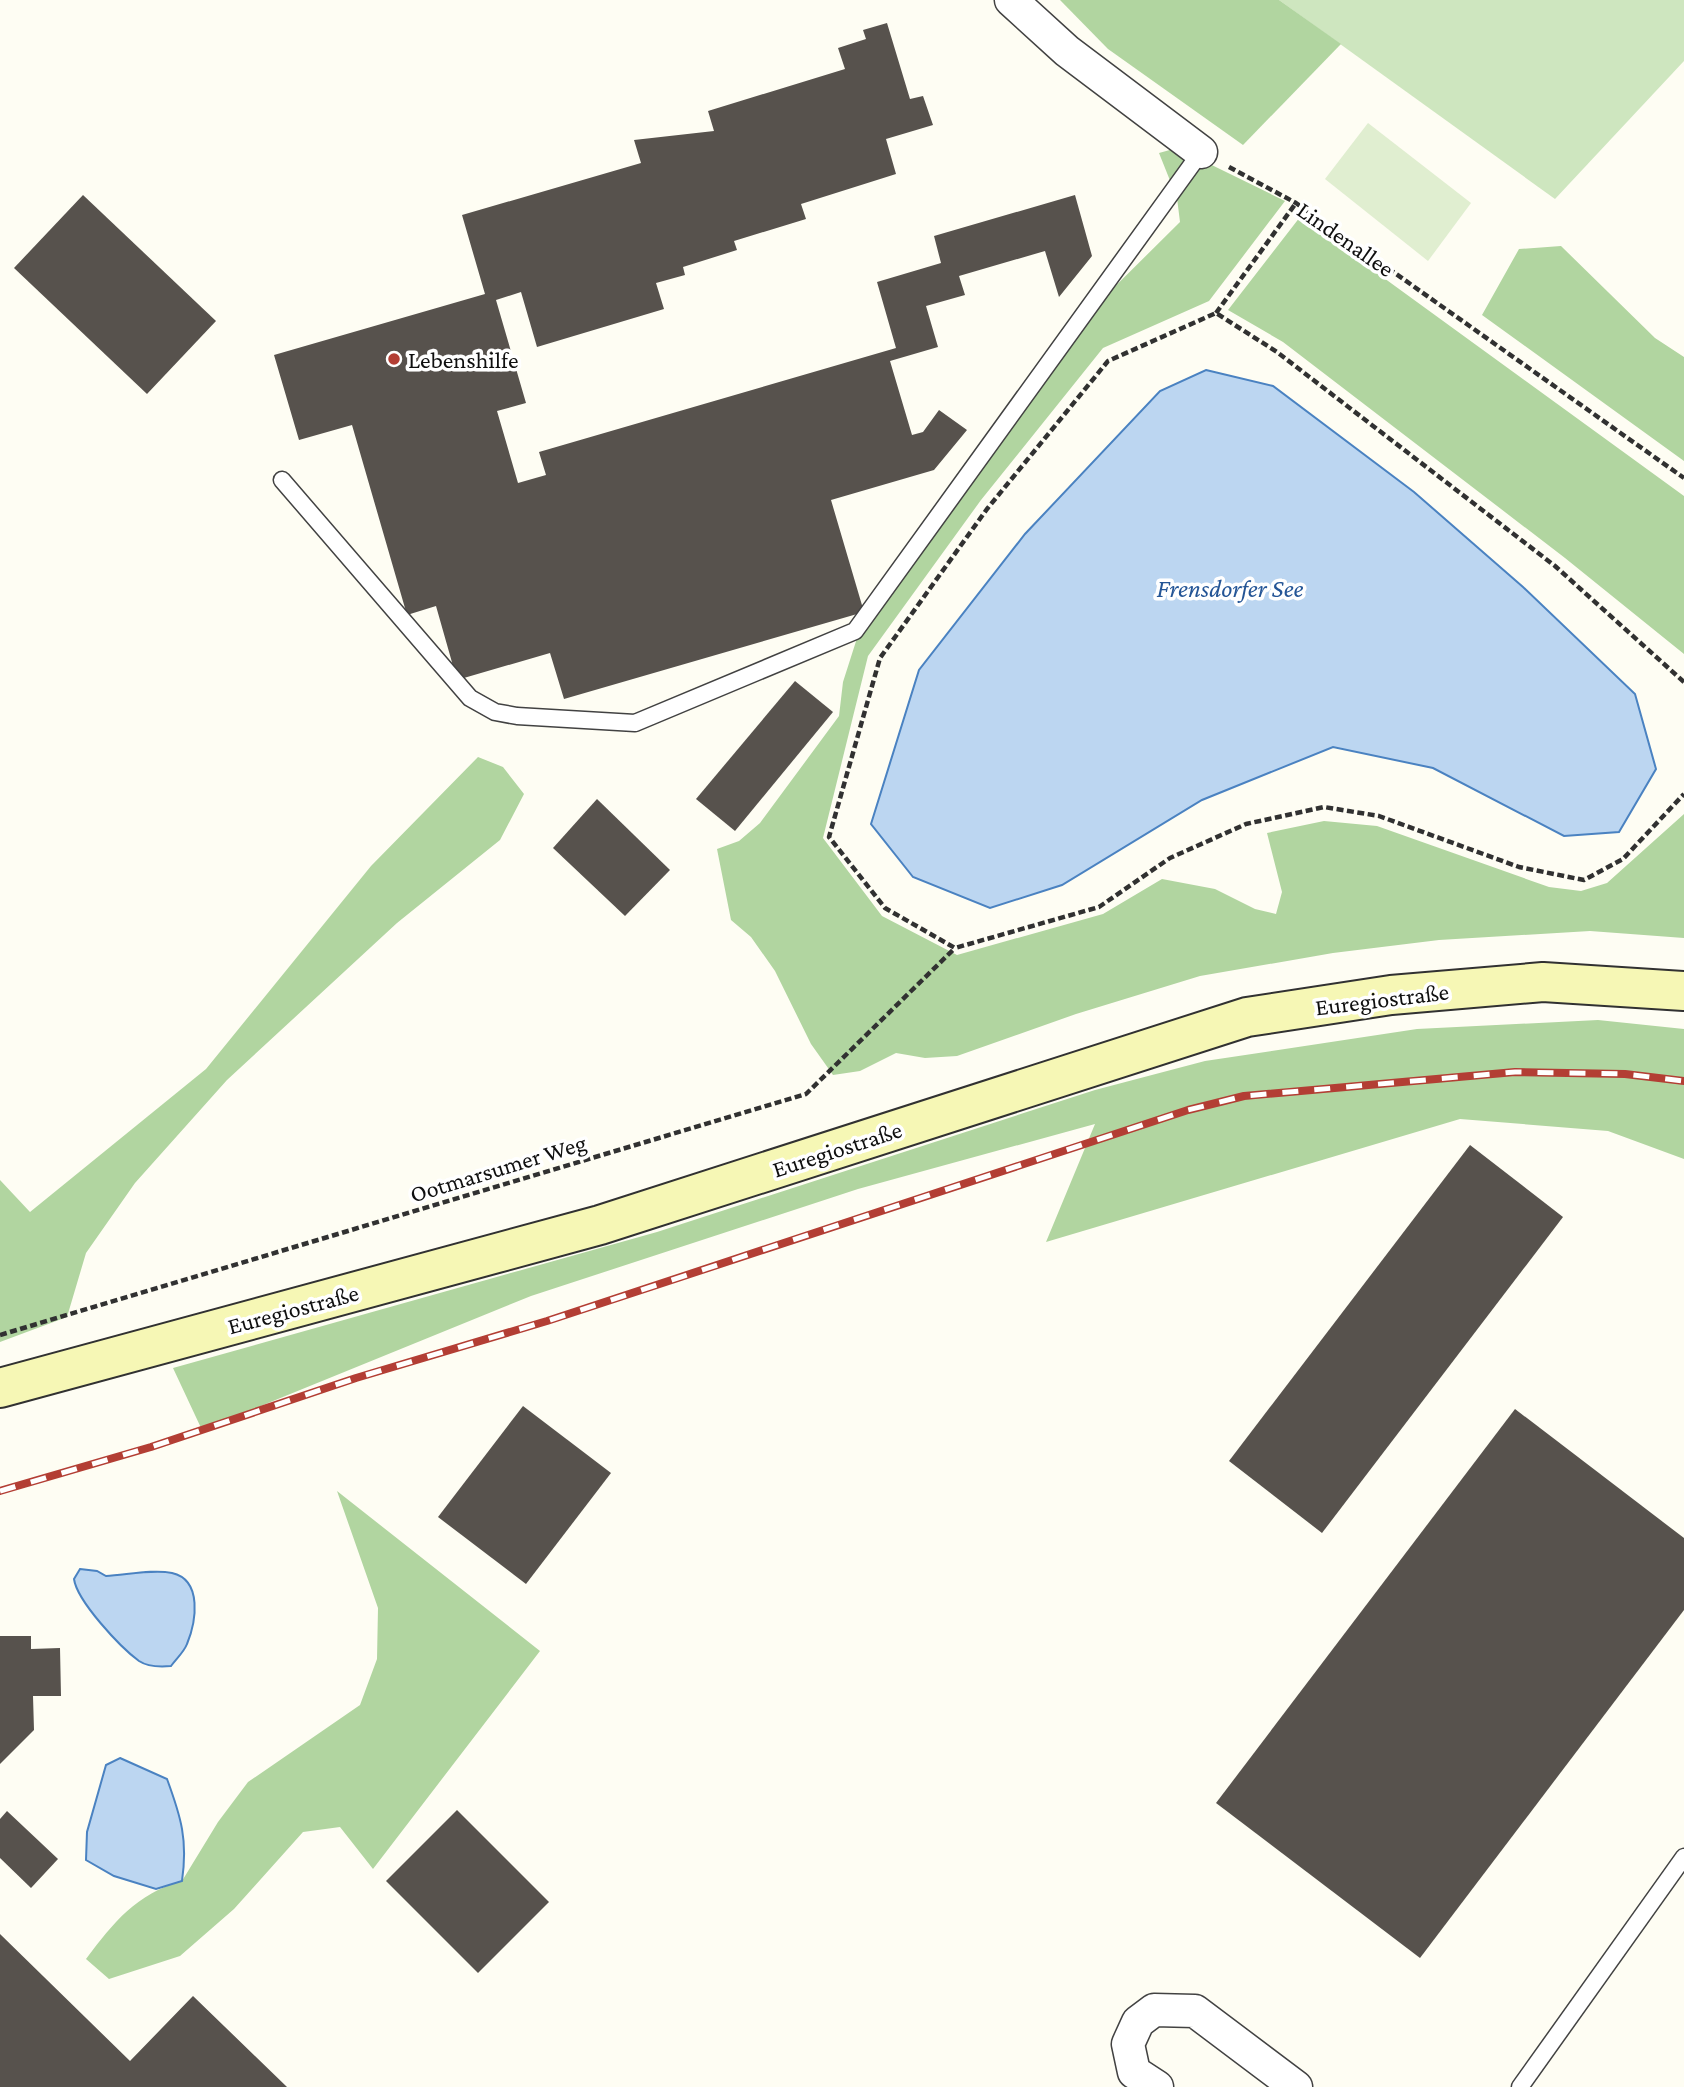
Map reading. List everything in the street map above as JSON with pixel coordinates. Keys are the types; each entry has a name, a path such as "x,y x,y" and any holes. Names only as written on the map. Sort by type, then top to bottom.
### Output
{"main road":[{"name":"Euregiostraße","path":"0,1388 600,1225 1247,1017 1391,995 1543,982 1684,991"}],"street":[{"path":"1011,0 1067,51 1201,152"},
{"path":"1157,2087 1134,2072 1128,2044 1138,2022 1154,2010 1195,2011 1296,2087"}],"lane":[{"path":"282,480 470,698 495,712 517,716 635,723 855,631 1201,152"},
{"path":"1520,2087 1684,1857"}],"path":[{"name":"Lindenallee","path":"1201,152 1296,203 1684,478"},
{"path":"1296,203 1216,313 1108,362 987,509 880,658 830,837 885,908 955,948 1099,907 1170,858 1233,830 1324,807 1379,816 1520,867 1584,880 1623,859 1684,794"},
{"path":"1216,313 1277,352 1555,566 1684,682"},
{"name":"Ootmarsumer Weg","path":"0,1335 806,1094 955,948"}],"green space":[{"path":"1060,0 1279,0 1341,44 1243,145 1108,49"},
{"path":"1279,0 1684,0 1684,61 1555,199"},
{"path":"1368,123 1471,203 1428,261 1325,179"},
{"path":"1177,148 1285,201 1209,301 1103,348 981,500 868,656 823,838 882,916 957,955 1103,914 1162,879 1215,889 1255,909 1276,914 1282,892 1267,833 1324,821 1377,826 1549,887 1581,891 1607,883 1684,814 1684,938 1590,931 1439,940 1333,953 1200,976 1076,1014 957,1056 925,1058 896,1053 860,1071 833,1075 811,1044 775,971 751,937 731,920 717,849 739,841 760,823 839,716 843,682 858,635 1055,346 1180,222 1177,198 1159,153"},
{"path":"1300,217 1684,496 1684,654 1565,558 1283,342 1228,310"},
{"path":"1561,246 1655,338 1684,357 1684,461 1482,315 1519,249"},
{"path":"478,757 503,767 524,794 500,840 397,923 227,1080 135,1183 86,1253 67,1317 0,1342 0,1180 30,1212 206,1069 371,866"},
{"path":"1598,1020 1684,1029 1684,1159 1608,1131 1460,1119 1046,1242 1095,1124 858,1189 531,1296 202,1430 173,1368 657,1232 1095,1090 1205,1061 1417,1029"},
{"path":"337,1491 540,1651 373,1869 340,1827 303,1832 234,1909 180,1956 109,1979 86,1959 106,1933 127,1911 152,1893 182,1881 218,1822 248,1782 360,1705 377,1659 378,1608"}],"water":[{"name":"Frensdorfer See","path":"1206,370 1273,386 1414,492 1523,587 1635,694 1656,769 1619,832 1564,836 1433,768 1333,747 1202,800 1062,885 990,908 913,877 871,824 919,670 1025,534 1160,391"},
{"path":"80,1569 97,1571 106,1576 165,1572 182,1577 189,1584 194,1603 193,1625 186,1647 171,1666 143,1663 111,1635 91,1611 77,1588 74,1579"},
{"path":"120,1758 167,1779 184,1841 182,1881 156,1889 114,1876 86,1860 87,1832 106,1765"}],"building":[{"name":"Lebenshilfe","path":"887,23 910,99 923,96 933,125 886,139 896,174 801,204 806,219 734,241 737,250 683,267 685,275 656,283 664,309 537,347 521,292 496,300 526,403 497,411 518,483 546,475 539,452 896,348 877,282 941,263 934,236 1075,195 1092,256 1059,297 1045,251 959,276 965,295 926,306 938,347 890,361 912,435 923,432 939,410 967,430 934,470 831,500 864,612 564,699 550,653 457,680 436,606 407,615 352,425 299,440 274,355 485,294 462,215 641,163 634,140 714,131 708,111 845,69 838,48 866,39 863,30"},
{"path":"83,195 216,321 147,394 14,268"},
{"path":"795,681 833,712 735,831 696,799"},
{"path":"597,799 670,870 625,916 553,848"},
{"path":"1470,1145 1563,1217 1322,1533 1229,1461"},
{"path":"523,1406 611,1473 526,1584 438,1517"},
{"path":"1515,1409 1684,1538 1684,1610 1420,1958 1216,1803"},
{"path":"0,1636 31,1636 31,1649 60,1648 61,1696 33,1696 34,1730 0,1764"},
{"path":"457,1810 549,1902 478,1973 386,1881"},
{"path":"7,1811 58,1859 31,1888 0,1858 0,1819"},
{"path":"0,1934 130,2061 193,1996 287,2087 0,2087"}],"railway":[{"path":"0,1491 151,1447 356,1378 547,1321 1188,1110 1244,1096 1515,1072 1625,1074 1684,1081"}],"place":[{"name":"Lebenshilfe","path":"394,359"}]}
